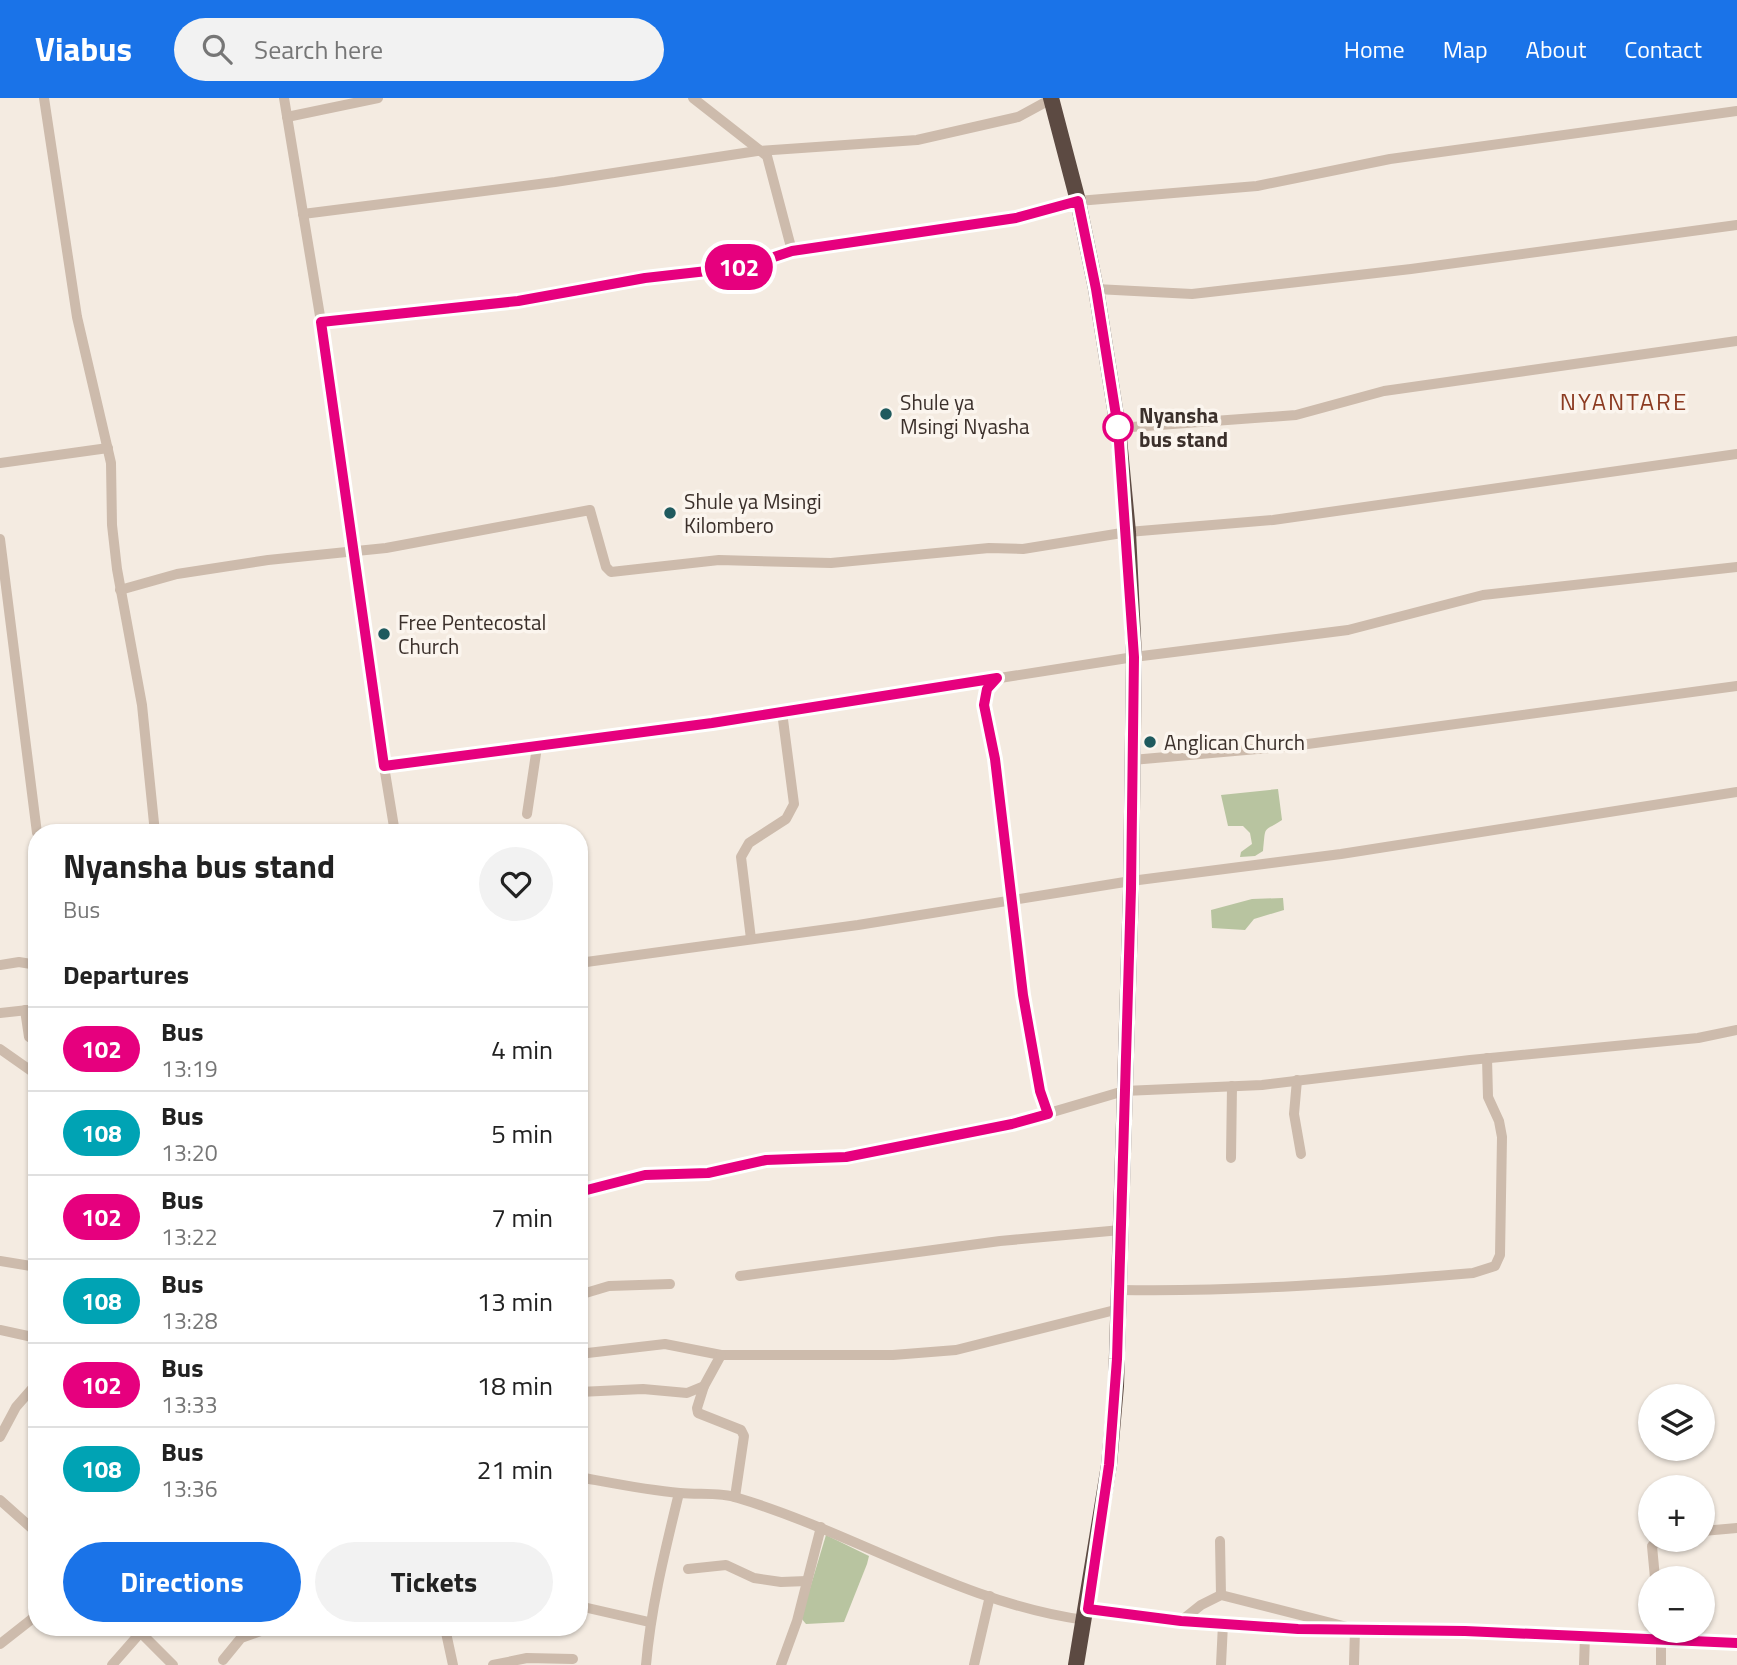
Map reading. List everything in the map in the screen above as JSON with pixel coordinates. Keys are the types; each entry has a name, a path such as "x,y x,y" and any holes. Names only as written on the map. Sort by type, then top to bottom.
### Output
{"highway":[{"path":"1052,98 1078,201 1096,289 1118,428 1128,532 1134,657 1131,881 1119,1309 1109,1465 1076,1665"}],"street":[{"path":"44,98 77,317 113,479 112,525 120,590 142,705 154,824"},
{"path":"284,98 321,322 352,553 394,824"},
{"path":"287,117 379,98"},
{"path":"693,98 767,156 773,170 792,251"},
{"path":"303,214 555,182 757,150 917,140 1018,117 1052,98"},
{"path":"321,322 518,301 645,278 750,265 792,251 1016,218 1078,201 1257,186 1390,159 1737,111"},
{"path":"1096,289 1192,294 1411,269 1737,225"},
{"path":"1118,428 1296,415 1384,391 1737,341"},
{"path":"0,463 108,448"},
{"path":"120,590 188,572 268,560 352,553 590,510 606,567 611,572 719,560 831,563 989,548 1023,549 1128,532 1273,520 1737,454"},
{"path":"0,539 36,824"},
{"path":"384,766 782,712 1134,657 1348,630 1483,595 1737,567"},
{"path":"997,678 987,689 984,705 995,759 1023,995 1040,1091 1048,1114"},
{"path":"1132,760 1293,746 1737,686"},
{"path":"751,939 741,856 749,843 786,819 794,804 782,712"},
{"path":"527,814 537,747"},
{"path":"588,962 1131,881 1341,855 1737,792"},
{"path":"0,965 28,964"},
{"path":"0,1013 28,1009"},
{"path":"588,1190 645,1175 708,1173 766,1160 846,1157 1012,1124 1124,1091 1297,1080 1698,1038 1737,1030"},
{"path":"0,1049 28,1069"},
{"path":"1120,1290 1212,1292 1293,1287 1474,1273 1495,1266 1500,1255 1502,1136 1488,1097 1487,1058"},
{"path":"1297,1080 1294,1114 1301,1154"},
{"path":"1231,1158 1232,1086"},
{"path":"740,1276 1000,1241 1121,1230"},
{"path":"0,1261 28,1266"},
{"path":"588,1292 609,1286 670,1284"},
{"path":"588,1353 665,1344 721,1355 893,1355 956,1350 1119,1309"},
{"path":"0,1330 28,1336"},
{"path":"721,1355 704,1386 696,1408 698,1413 740,1430 744,1436 735,1497"},
{"path":"588,1392 643,1389 688,1393 704,1386"},
{"path":"0,1437 16,1407 28,1395"},
{"path":"588,1478 679,1493 735,1497 821,1527 990,1596 1045,1615 1355,1629 1638,1635"},
{"path":"646,1665 649,1622 679,1493"},
{"path":"0,1500 28,1525"},
{"path":"781,1665 821,1527"},
{"path":"1715,1530 1737,1528"},
{"path":"1220,1541 1222,1595"},
{"path":"688,1569 726,1565 754,1578 781,1582 807,1581"},
{"path":"1181,1621 1201,1605 1222,1595 1355,1629"},
{"path":"974,1665 990,1596"},
{"path":"588,1608 649,1622"},
{"path":"0,1644 28,1622"},
{"path":"1221,1665 1223,1624"},
{"path":"1354,1665 1355,1629"},
{"path":"112,1665 134,1636"},
{"path":"144,1636 173,1665"},
{"path":"223,1660 241,1638 247,1636"},
{"path":"447,1636 453,1665"},
{"path":"1584,1665 1585,1636"},
{"path":"1715,1641 1737,1643"},
{"path":"1661,1643 1661,1665"},
{"path":"493,1665 527,1658 573,1658"}],"green space":[{"path":"1278,789 1282,820 1266,830 1263,851 1255,856 1240,857 1241,852 1252,844 1250,833 1243,826 1228,826 1221,795"},
{"path":"1283,898 1284,910 1254,919 1245,930 1212,928 1211,910 1252,899"},
{"path":"826,1535 869,1556 844,1622 806,1624 801,1618"}],"bus line":[{"name":"102","path":"588,1189 645,1175 708,1173 766,1160 846,1157 1012,1124 1048,1114 1040,1091 1023,995 995,759 984,705 987,689 997,678 712,723 384,766 321,322 369,319 518,301 645,278 750,265 792,251 1016,218 1078,201 1096,289 1118,428 1128,532 1134,657 1131,889 1119,1332 1109,1465 1088,1609 1181,1621 1298,1629 1465,1631 1737,1643"}],"place":[{"name":"Shule ya Msingi Nyasha","path":"886,414"},
{"name":"Nyansha bus stand","path":"1118,427"},
{"name":"Shule ya Msingi Kilombero","path":"670,513"},
{"name":"Free Pentecostal Church","path":"384,634"},
{"name":"Anglican Church","path":"1150,742"}],"district":[{"name":"NYANTARE","path":"1624,401"}]}
